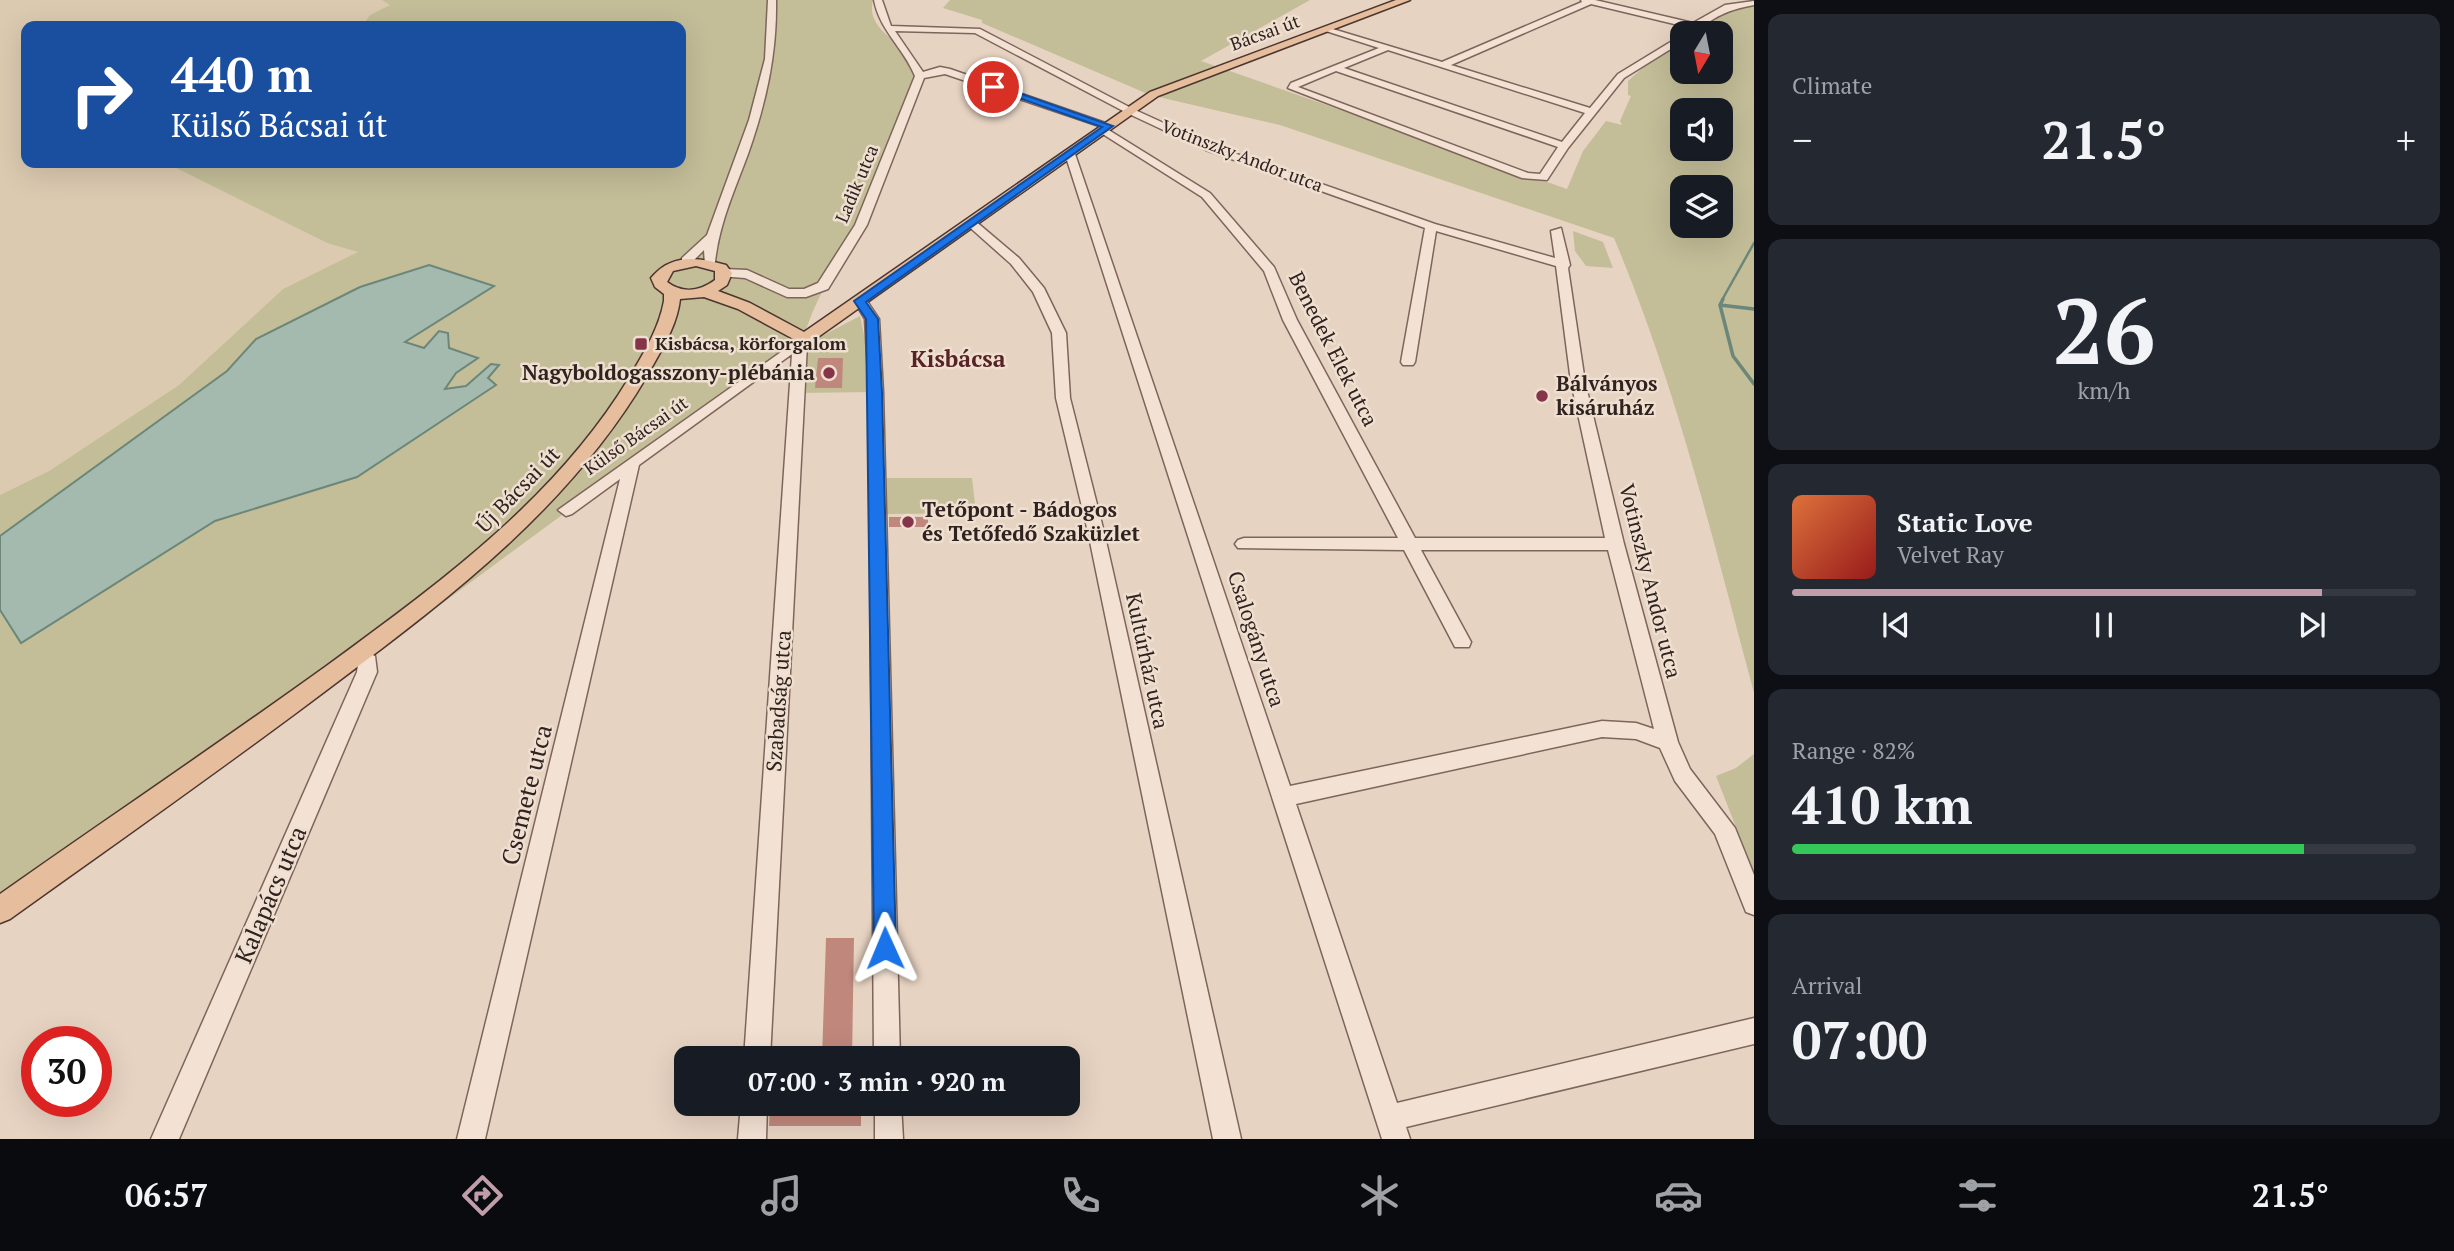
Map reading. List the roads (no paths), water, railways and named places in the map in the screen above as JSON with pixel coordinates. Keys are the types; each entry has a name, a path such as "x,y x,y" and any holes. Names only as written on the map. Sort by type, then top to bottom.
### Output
{"main road":[{"name":"Bácsai út","path":"1135,107 1171,85 1399,2"},
{"name":"Külső Bácsai út","path":"803,342 1135,107"},
{"path":"687,261 709,262 744,306"},
{"name":"Új Bácsai út","path":"668,319 672,292 664,289 659,278 668,268 687,261"},
{"name":"Új Bácsai út","path":"0,910 438,597 505,539 607,428 668,319 699,293 722,279"},
{"path":"672,292 699,293 744,306 803,342"}],"street":[{"name":"Új Bácsai út","path":"709,262 712,236 767,73 772,44 772,0"},
{"path":"878,0 879,15 887,28 914,57 920,76"},
{"path":"1380,0 1399,2"},
{"path":"1442,65 1588,1 1670,24"},
{"path":"1706,21 1728,7 1754,3"},
{"name":"Votinszky Andor utca","path":"887,28 977,32 1135,107 1210,148 1431,226 1564,265"},
{"path":"1329,29 1591,112"},
{"path":"1387,48 1294,85 1293,88 1526,176 1543,178 1564,146 1621,76 1670,45"},
{"path":"1335,68 1564,146"},
{"name":"Benedek Elek utca","path":"920,76 940,69 1106,128 1206,195 1270,270 1290,320 1462,642"},
{"name":"Ladik utca","path":"722,279 747,274 787,293 806,293 823,286 861,225 920,76"},
{"name":"Csalogány utca","path":"1070,154 1392,1128"},
{"name":"Kultúrház utca","path":"970,222 1015,261 1039,291 1059,333 1063,398 1096,532 1227,1139"},
{"path":"1408,362 1431,226"},
{"name":"Votinszky Andor utca","path":"1558,231 1578,382 1615,544 1668,742 1682,775 1724,828 1754,904"},
{"name":"Új Bácsai út","path":"687,261 712,236"},
{"path":"860,301 872,319 876,392 887,1046"},
{"name":"Külső Bácsai út","path":"566,510 803,342"},
{"name":"Szabadság utca","path":"758,1046 803,342"},
{"name":"Csemete utca","path":"471,1139 632,463"},
{"path":"1244,544 1615,544"},
{"name":"Kalapács utca","path":"166,1139 367,671 368,661 358,655"},
{"path":"1283,797 1602,729 1636,731 1668,742"},
{"path":"1392,1128 1754,1031"},
{"path":"752,1139 753,1116"},
{"path":"888,1116 889,1139"}],"waterway":[{"path":"1722,300 1754,243"},
{"path":"1720,305 1723,299"},
{"path":"1720,305 1754,309"},
{"path":"1720,305 1733,356 1754,384"}],"place":[{"name":"Kisbácsa, körforgalom","path":"641,344"},
{"name":"Nagyboldogasszony-plébánia","path":"829,373"},
{"name":"Bálványos kisáruház","path":"1542,396"},
{"name":"Tetőpont - Bádogos és Tetőfedő Szaküzlet","path":"908,522"}],"district":[{"name":"Kisbácsa","path":"958,359"}]}
